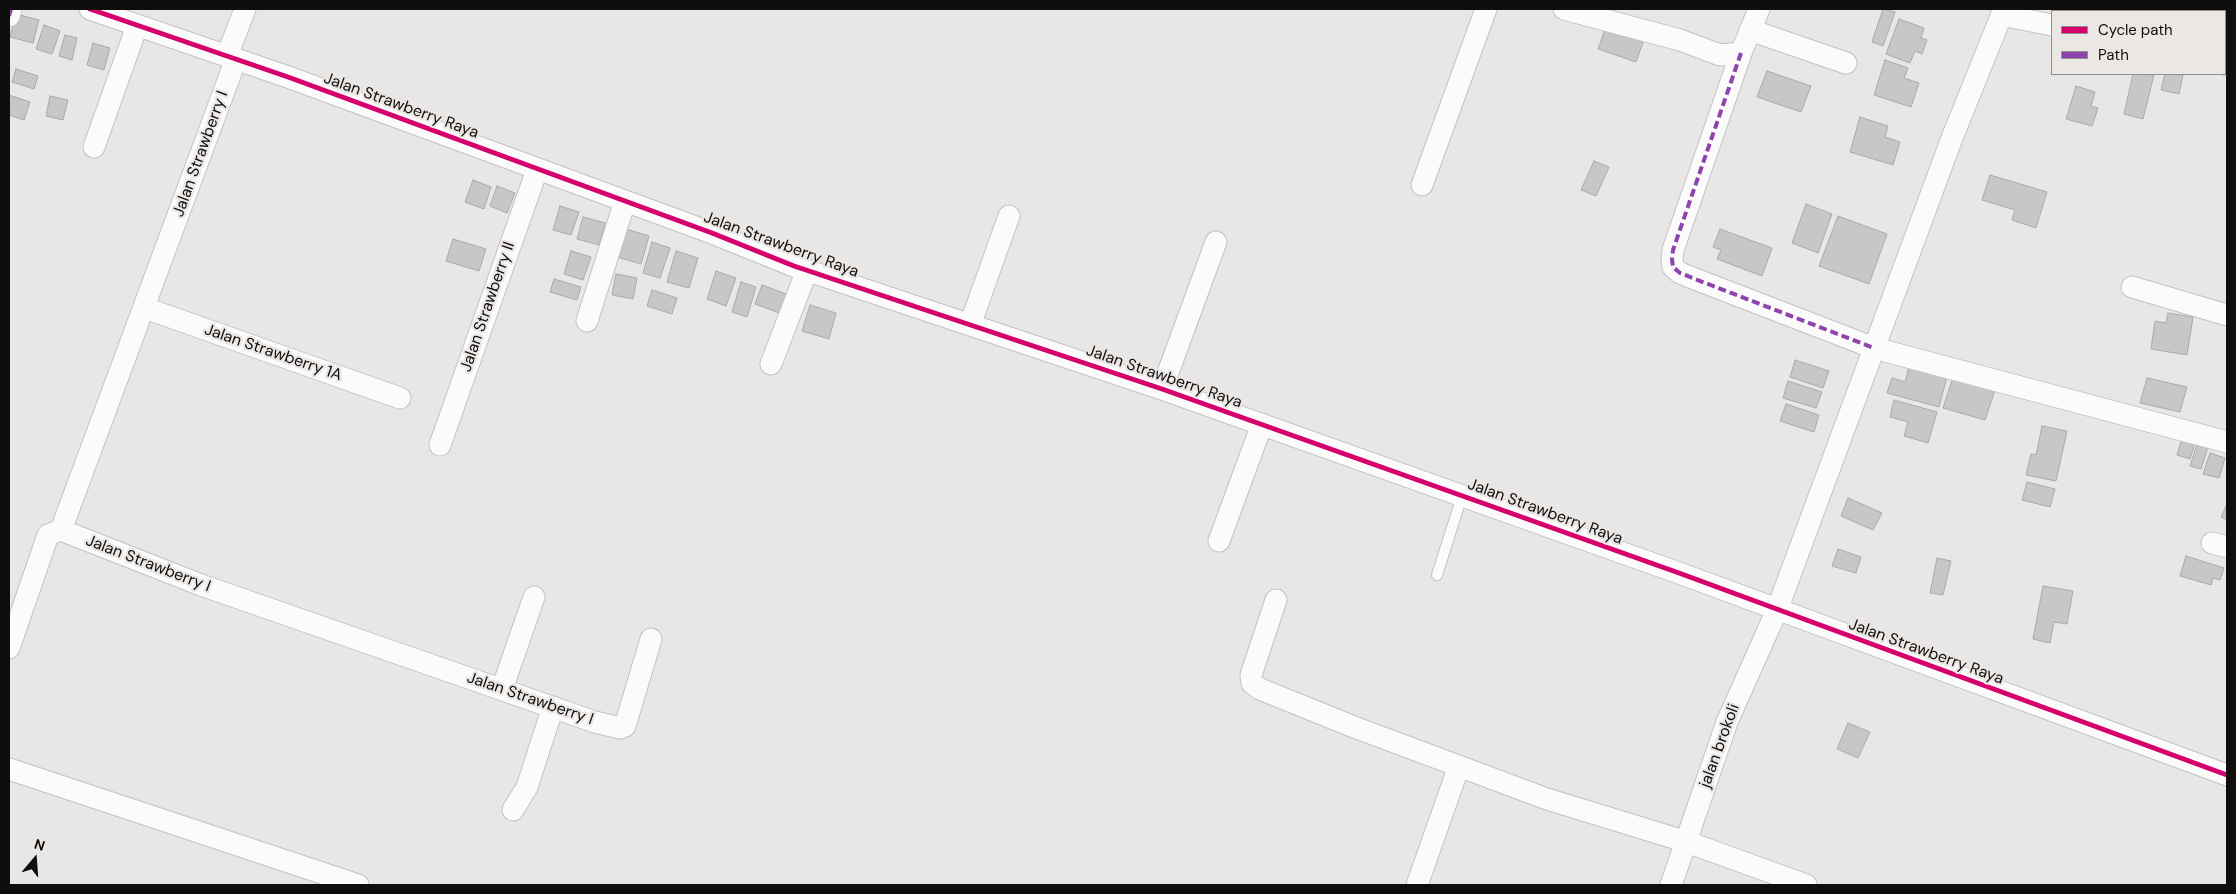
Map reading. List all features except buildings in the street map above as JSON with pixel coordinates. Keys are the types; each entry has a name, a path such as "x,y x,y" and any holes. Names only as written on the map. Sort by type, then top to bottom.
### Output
{"street":[{"path":"9,16 11,9"},
{"name":"Jalan Strawberry Raya","path":"90,9 231,58 625,201 807,270 1262,424 1777,610 2225,768"},
{"name":"Jalan Strawberry I","path":"245,9 231,58 145,308 61,530 201,585 606,726 620,728 625,726 651,639"},
{"path":"1422,185 1486,9"},
{"path":"1564,9 1680,40 1720,55 1741,53"},
{"path":"1759,9 1741,53 1673,250 1673,266 1680,273 1874,348 2227,442"},
{"path":"2003,12 2051,25"},
{"name":"jalan brokoli","path":"1671,885 1727,722 1777,610 1874,348 2003,12"},
{"path":"94,147 137,26"},
{"path":"1750,30 1846,63"},
{"name":"Jalan Strawberry II","path":"440,444 537,170"},
{"path":"587,321 625,201"},
{"path":"970,325 1009,216"},
{"path":"1162,389 1216,242"},
{"path":"771,364 807,270"},
{"path":"2132,287 2227,315"},
{"name":"Jalan Strawberry 1A","path":"145,308 400,398"},
{"path":"1219,541 1262,424"},
{"path":"9,648 48,535 61,530"},
{"path":"502,689 534,597"},
{"path":"1276,600 1251,676 1252,683 1260,689 1547,799 1687,842 1806,885"},
{"path":"513,810 527,787 553,707"},
{"path":"1417,885 1459,766"},
{"path":"9,769 358,885"}],"lane":[{"path":"1437,575 1462,496"}],"marked path":[{"path":"9,16 11,9"},
{"path":"1741,53 1673,250 1673,267 1680,273 1874,348"}],"cycle path":[{"path":"90,9 288,77 712,233 794,266 1162,389 1679,573 2227,775"}]}
